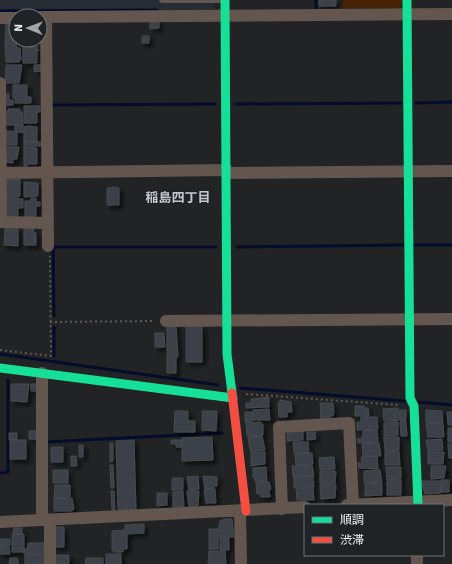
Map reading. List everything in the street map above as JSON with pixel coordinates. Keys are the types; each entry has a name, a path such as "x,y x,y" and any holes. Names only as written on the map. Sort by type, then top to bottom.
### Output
{"street":[{"path":"225,0 227,172 226,320 227,354 233,396 243,511 241,564"},
{"path":"407,0 410,398 414,406 418,503"},
{"path":"48,17 452,14"},
{"path":"44,48 48,246"},
{"path":"0,83 1,222 48,223"},
{"path":"0,172 452,171"},
{"path":"166,321 452,319"},
{"path":"0,368 233,396"},
{"path":"42,374 46,520 50,564"},
{"path":"282,509 278,426 349,423 353,504"},
{"path":"386,504 452,500"},
{"path":"0,522 304,508"}],"lane":[{"path":"162,0 225,0"}],"path":[{"path":"0,350 51,356 50,248 48,246"},
{"path":"50,322 166,321"},
{"path":"233,396 414,406"}],"shaded area":[{"path":"0,0 214,0 214,12 157,12 157,9 0,9"},
{"path":"343,0 404,0 400,8 341,8"}],"building":[{"path":"319,0 336,0 336,6 319,6"},
{"path":"150,20 159,20 159,28 150,29"},
{"path":"6,23 8,23 8,42 5,42"},
{"path":"142,36 149,36 149,43 142,43"},
{"path":"5,43 8,43 8,48 20,48 21,60 19,62 6,62"},
{"path":"23,48 37,48 37,50 39,50 37,52 37,63 23,63"},
{"path":"6,65 22,65 19,83 5,83"},
{"path":"34,65 41,65 41,71 34,72"},
{"path":"13,85 27,85 27,97 31,97 31,103 15,103 15,98 13,98"},
{"path":"4,94 9,94 9,100 13,100 13,105 4,105"},
{"path":"24,106 40,106 40,112 37,112 37,123 24,123"},
{"path":"8,109 20,109 20,112 22,112 23,125 4,125 5,112 8,112"},
{"path":"15,125 23,125 23,133 15,131"},
{"path":"24,127 37,127 37,142 24,142"},
{"path":"6,131 17,132 17,145 5,145"},
{"path":"24,142 42,142 42,146 24,146"},
{"path":"5,147 19,147 17,159 13,159 13,163 5,162"},
{"path":"24,147 37,148 37,164 27,164 27,166 24,166"},
{"path":"7,179 20,179 20,196 5,197"},
{"path":"24,182 38,183 38,196 24,197"},
{"path":"107,188 119,188 119,205 107,205"},
{"path":"6,198 23,199 23,208 18,208 18,218 9,217 9,215 6,215"},
{"path":"31,198 36,198 36,202 40,202 40,206 36,206 36,217 25,217 25,201 31,201"},
{"path":"10,227 18,229 18,246 4,245 5,229"},
{"path":"24,227 34,229 33,233 36,233 36,245 24,245"},
{"path":"167,324 176,324 178,357 176,357 176,373 167,373"},
{"path":"186,324 202,326 202,362 186,362"},
{"path":"155,333 164,333 165,347 155,347"},
{"path":"11,384 29,384 27,402 11,401"},
{"path":"31,384 37,384 37,391 31,391"},
{"path":"269,397 269,407 246,408 246,403 251,403 251,399"},
{"path":"280,400 291,402 292,412 287,412 287,417 279,417 278,403 280,403"},
{"path":"320,403 333,403 333,416 330,416 330,418 321,419"},
{"path":"355,406 364,406 364,408 368,408 369,416 355,416"},
{"path":"398,408 398,421 384,421 383,409"},
{"path":"269,409 270,420 254,420 253,410"},
{"path":"399,410 406,410 406,420 400,421"},
{"path":"426,410 442,411 443,422 426,423"},
{"path":"175,411 188,411 188,421 195,421 195,432 174,432"},
{"path":"202,411 217,411 217,414 202,414"},
{"path":"245,412 253,412 253,421 245,422"},
{"path":"447,412 452,412 452,425 448,425"},
{"path":"202,415 217,415 216,431 202,430"},
{"path":"361,417 377,417 378,429 357,430 357,422 361,422"},
{"path":"406,421 407,436 401,436 400,422"},
{"path":"261,422 261,424 263,424 263,435 247,436 246,423"},
{"path":"398,422 398,435 384,436 384,423"},
{"path":"443,423 444,437 428,437 426,424"},
{"path":"448,428 452,428 452,442 448,442"},
{"path":"303,430 303,440 287,441 287,431"},
{"path":"377,430 378,442 358,443 357,439 362,439 363,431"},
{"path":"29,431 36,431 36,439 29,439"},
{"path":"307,432 315,432 316,439 307,440"},
{"path":"9,433 17,433 17,440 9,440"},
{"path":"262,436 265,450 250,451 248,437"},
{"path":"212,437 213,460 182,461 182,438"},
{"path":"384,437 399,437 399,450 385,451"},
{"path":"442,439 443,450 428,451 426,440"},
{"path":"10,440 26,440 26,459 10,459"},
{"path":"134,440 136,509 118,510 116,441"},
{"path":"171,440 181,440 182,447 176,447 176,444 171,444"},
{"path":"293,442 308,442 309,453 294,453"},
{"path":"110,443 113,443 113,461 110,462"},
{"path":"379,443 381,456 363,456 362,444"},
{"path":"448,444 452,444 452,458 449,458"},
{"path":"79,445 83,445 83,457 79,457"},
{"path":"51,447 63,447 63,462 51,462"},
{"path":"399,451 400,465 385,465 385,452"},
{"path":"251,452 265,452 265,464 251,466"},
{"path":"428,452 444,452 443,464 428,464"},
{"path":"312,453 313,464 296,465 295,454"},
{"path":"71,456 76,456 77,466 71,466"},
{"path":"377,456 378,469 359,468 358,463 362,463 361,457"},
{"path":"334,457 335,469 320,470 319,458"},
{"path":"110,465 113,465 114,488 111,488"},
{"path":"312,465 314,476 293,477 292,466"},
{"path":"431,466 446,466 444,478 431,479"},
{"path":"266,467 267,481 255,482 255,477 253,478 253,468"},
{"path":"386,467 401,467 401,479 387,480"},
{"path":"53,470 68,470 68,483 53,483"},
{"path":"380,470 382,482 364,483 364,471"},
{"path":"320,471 336,471 335,484 320,484"},
{"path":"198,476 199,489 189,490 187,477"},
{"path":"203,476 217,477 217,486 214,486 214,489 205,489"},
{"path":"313,476 314,487 294,488 294,477"},
{"path":"172,478 183,478 183,490 172,490"},
{"path":"401,480 401,495 387,495 387,481"},
{"path":"441,480 449,480 449,492 441,492"},
{"path":"421,481 440,481 441,493 425,494"},
{"path":"269,482 271,489 269,490 270,497 261,497 261,494 257,494 256,483"},
{"path":"382,483 382,495 365,496 365,484"},
{"path":"55,485 70,485 70,497 54,498"},
{"path":"320,485 336,485 335,498 321,499"},
{"path":"313,488 314,500 297,500 296,489"},
{"path":"215,489 216,503 206,503 204,490"},
{"path":"111,491 114,491 115,510 112,510"},
{"path":"183,491 184,507 173,507 173,492"},
{"path":"187,491 199,491 198,506 189,507"},
{"path":"157,493 167,493 167,505 157,506"},
{"path":"72,498 74,509 72,511 54,511 54,499"},
{"path":"223,519 232,519 234,537 219,537 219,525 220,521 223,521"},
{"path":"144,524 144,533 125,534 125,525"},
{"path":"54,527 64,527 64,547 53,547"},
{"path":"14,528 22,528 22,534 13,534"},
{"path":"209,529 218,529 218,549 209,549"},
{"path":"124,530 124,535 127,535 127,549 123,549 123,552 114,552 112,550 112,531"},
{"path":"12,534 24,534 24,552 12,552"},
{"path":"220,538 229,538 229,550 220,550"},
{"path":"0,539 10,539 10,545 0,545"},
{"path":"28,543 44,543 44,554 24,554 24,549 27,549"},
{"path":"0,546 9,546 10,554 0,554"},
{"path":"209,551 225,551 226,564 208,564"},
{"path":"106,554 121,554 121,564 106,564"},
{"path":"25,555 45,555 45,564 25,564"},
{"path":"54,555 69,555 69,563 55,564"},
{"path":"10,558 17,558 19,564 9,564"},
{"path":"86,558 103,558 103,564 85,564"}],"waterway":[{"path":"316,0 316,10"},
{"path":"0,11 157,10"},
{"path":"416,103 452,102"},
{"path":"235,104 401,103"},
{"path":"52,105 215,104"},
{"path":"237,247 403,245"},
{"path":"415,245 452,245"},
{"path":"53,246 54,316"},
{"path":"53,247 216,247"},
{"path":"54,327 54,356"},
{"path":"0,354 218,385"},
{"path":"0,473 8,472 8,380"},
{"path":"240,388 405,401"},
{"path":"418,402 452,405"},
{"path":"45,442 222,433"}],"traffic: fast":[{"path":"225,0 227,354 232,393"},
{"path":"407,0 410,398 414,406 418,504"},
{"path":"0,368 233,398"}],"traffic: jam":[{"path":"232,393 246,511"}],"district":[{"name":"稲島四丁目","path":"178,197"}]}
